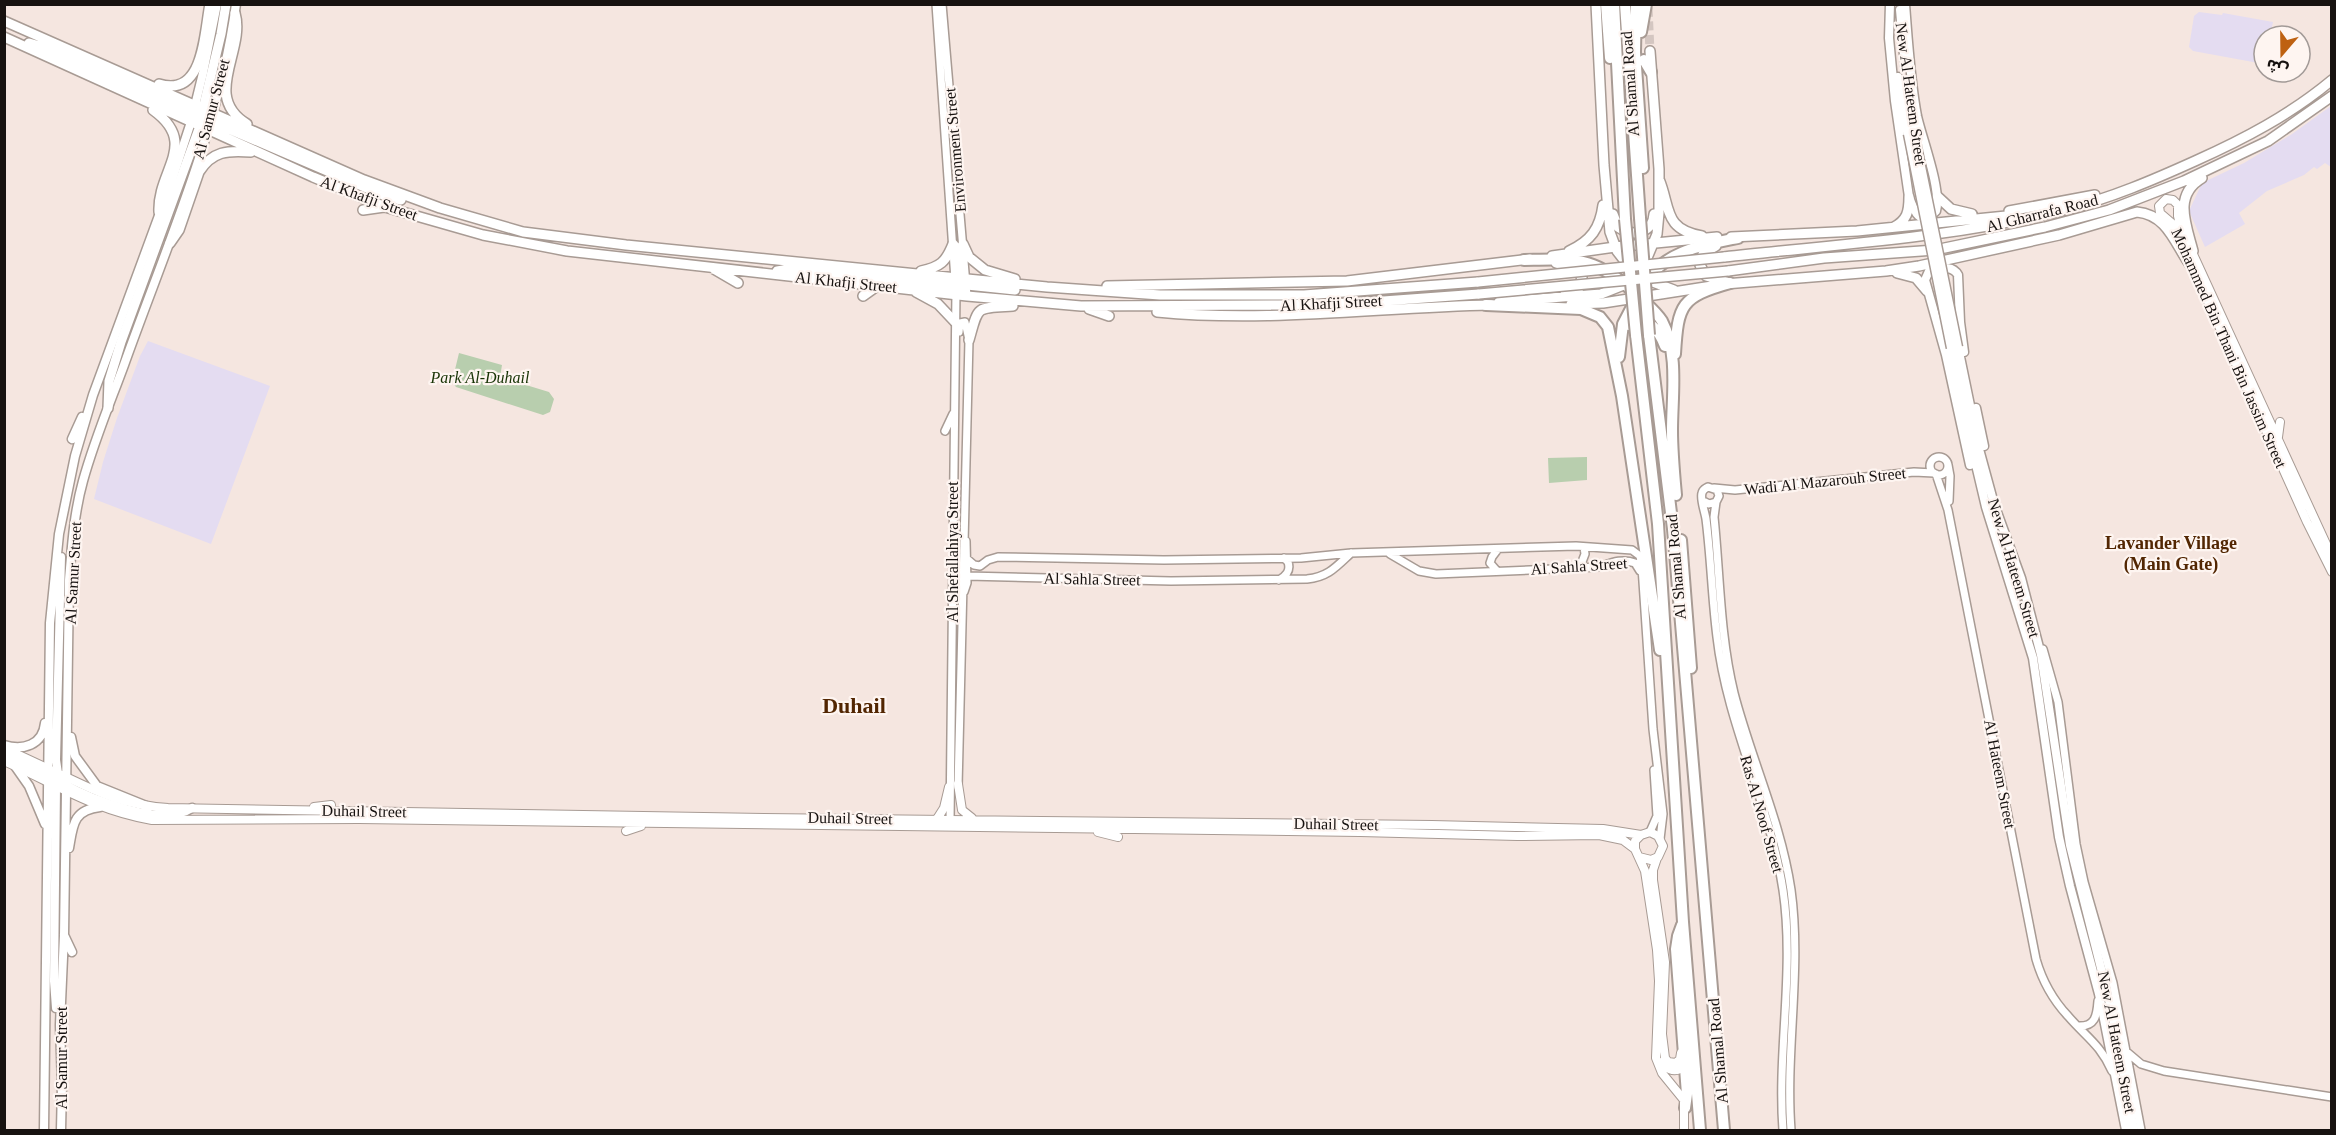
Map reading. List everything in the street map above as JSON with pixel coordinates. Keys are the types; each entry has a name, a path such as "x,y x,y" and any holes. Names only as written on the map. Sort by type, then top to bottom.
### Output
{"highway":[{"path":"132,78 168,87 189,82 197,66 210,4"},
{"path":"108,408 109,381 121,342 201,117 219,45 226,4"},
{"path":"1596,4 1605,182 1610,232 1621,258 1635,274 1679,291"},
{"path":"1606,4 1612,86 1618,104"},
{"name":"Al Shamal Road","path":"1614,4 1625,219 1658,524 1683,922 1700,1131"},
{"name":"Al Shamal Road","path":"1625,4 1649,335 1673,529 1724,1131"},
{"path":"1636,4 1634,43 1645,189 1640,215"},
{"path":"1637,70 1646,4"},
{"path":"235,9 236,25 225,93 233,113 251,126 330,160 337,168"},
{"name":"Al Khafji Street","path":"4,21 132,78 260,153 385,207 446,225 529,244 615,257 908,289 1022,284 1160,295 1304,295 1387,291 1724,257"},
{"path":"4,36 43,47 388,196 415,200"},
{"name":"Al Khafji Street","path":"4,36 140,99 201,117 415,200 523,232 570,239 912,273 1036,303 1081,306 1345,303 1729,277"},
{"path":"1486,305 1497,302 1601,294 1626,284 1635,274 1654,243 1658,226 1659,179 1652,72 1647,55"},
{"name":"Al Gharrafa Road","path":"1724,257 1945,234 2066,209 2117,194 2205,156 2272,123 2331,80"},
{"name":"Al Gharrafa Road","path":"1729,277 1824,258 1935,250 2045,227 2109,210 2163,190 2268,141 2331,96"},
{"path":"140,99 169,124 176,141 160,193 159,212"},
{"path":"170,243 179,230 199,172 204,164 223,152 231,150 260,153"},
{"path":"1905,227 1911,222 2026,209 2108,192 2143,177 2205,156"},
{"path":"2193,251 2184,208 2186,192 2191,185 2224,163"},
{"path":"1605,182 1615,223 1623,230 1637,233 1653,224 1659,179"},
{"path":"1659,179 1668,213 1675,224 1688,232 1717,237 1738,238 1905,227 2066,209"},
{"path":"1558,256 1592,237 1601,218 1605,182"},
{"path":"1937,196 1954,211 1972,214"},
{"path":"1892,228 1907,216 1909,197"},
{"path":"363,210 385,207"},
{"path":"2035,240 2109,210"},
{"path":"1738,238 1707,249 1700,259 1700,265 1707,276 1886,271 1949,260 2035,240 2132,213 2142,213 2154,218 2170,232 2194,270"},
{"path":"1094,290 1109,285 1347,281 1615,247 1717,237"},
{"path":"1622,396 1619,344 1623,324 1647,280 1663,263 1680,253 1696,247 1738,238"},
{"path":"912,273 940,266 958,244"},
{"path":"958,244 985,270 995,275 1012,278 1022,284"},
{"path":"958,244 961,285"},
{"path":"1524,260 1575,259 1603,268 1626,284 1655,310 1663,323 1669,341 1672,372 1675,476 1690,644 1689,725"},
{"path":"1479,266 1554,263 1579,271 1582,280 1579,288 1574,292 1549,298"},
{"path":"712,268 738,283"},
{"path":"766,273 795,268 1066,294 1160,295"},
{"path":"1886,271 1912,276 1919,280 1927,291"},
{"path":"1301,283 1320,276"},
{"path":"1136,307 1156,312 1195,316 1320,315 1486,305 1604,303 1679,291 1729,277"},
{"path":"1672,372 1677,323 1684,306 1698,294 1729,277"},
{"path":"863,296 876,286"},
{"path":"908,289 938,304 955,322"},
{"path":"969,340 974,319 983,309 1036,303"},
{"path":"1486,305 1574,308 1590,311 1606,324 1622,396 1652,606 1669,704"},
{"path":"1081,306 1109,316"},
{"path":"1619,344 1630,323 1640,320 1650,323 1662,340 1672,372"},
{"path":"1683,922 1676,945 1685,1108"},
{"path":"1721,1077 1732,1131"}],"main road":[{"name":"Al Samur Street","path":"61,1131 60,1025 64,935 64,860 49,675 50,623 59,534 75,456 93,395 159,212 201,117 217,4"},
{"name":"New Al Hateem Street","path":"1891,4 1897,72 1990,505 2033,658 2059,837 2099,994 2126,1131"},
{"path":"1891,4 1889,38 1895,101 1909,197 1917,216 1924,218 1936,211 1937,196 1917,115 1910,71 1905,4"},
{"name":"New Al Hateem Street","path":"1900,4 1901,41 1911,133"},
{"name":"Al Samur Street","path":"44,1131 47,830 68,728 69,580 72,536 83,480 170,243 201,117 235,9"},
{"name":"Mohammed Bin Thani Bin Jassim Street","path":"2331,557 2179,223 2178,205 2173,200 2163,201 2159,206 2160,213 2174,225 2331,572"},
{"path":"1949,268 1957,272 1963,344 1990,505 1980,496 1967,454 1946,355 1927,291 1925,278 1929,272 1949,268"},
{"path":"2248,373 2261,381"},
{"path":"72,439 93,395"},
{"path":"2278,438 2280,422"},
{"name":"New Al Hateem Street","path":"1990,505 2021,578 2032,621 2049,701 2070,845 2111,1008 2134,1131"},
{"path":"59,534 61,557 54,981 60,1025"},
{"path":"4,746 26,747 42,735 49,675"},
{"path":"68,728 74,754 97,786 149,807"},
{"path":"4,746 56,779"},
{"path":"4,754 99,801 138,812 176,814 192,808"},
{"path":"4,761 56,779"},
{"path":"15,766 34,797 47,830"},
{"name":"Duhail Street","path":"56,779 100,807 152,820 954,822 1085,829 1516,832 1603,829 1641,835"},
{"name":"Duhail Street","path":"56,779 149,807 764,818 799,815 937,819 954,822 976,819 1296,824 1617,838 1627,841 1635,849"},
{"path":"937,819 954,785"},
{"path":"954,785 962,810 976,819"},
{"path":"303,810 331,805"},
{"path":"382,806 408,812"},
{"path":"64,860 77,816 86,809 100,807"},
{"path":"641,815 651,811"},
{"path":"764,818 777,813"},
{"path":"843,813 876,818"},
{"path":"904,814 919,819"},
{"path":"1048,820 1062,815"},
{"path":"1244,818 1296,824"},
{"path":"626,831 649,823"},
{"path":"1504,823 1516,832 1506,843"},
{"path":"1085,829 1118,837"},
{"path":"1684,1064 1676,1070 1664,1065 1661,1053 1665,962 1652,875 1662,850 1660,839 1650,832 1641,835 1635,841 1635,849 1646,876 1654,929 1659,981 1656,1058 1662,1073 1682,1095 1685,1108 1684,1131"},
{"path":"1576,835 1612,840 1629,849 1638,865 1654,929"},
{"path":"1639,857 1651,860 1658,857"},
{"path":"64,935 72,952"},
{"path":"1662,1034 1665,1058 1674,1064 1681,1057 1682,1034"}],"street":[{"name":"Environment Street","path":"936,4 958,244"},
{"name":"Environment Street","path":"942,4 958,244"},
{"name":"Al Shefallahiya Street","path":"954,785 950,775 955,322 961,285"},
{"path":"956,361 959,352 961,322 965,322 967,326 969,340"},
{"name":"Al Shefallahiya Street","path":"954,822 954,785 958,753 969,340"},
{"path":"945,431 954,412"},
{"path":"1940,457 1945,458 1948,465 1945,472 1935,473 1931,464 1933,459 1940,457"},
{"name":"Wadi Al Mazarouh Street","path":"1914,472 1931,464"},
{"name":"Al Hateem Street","path":"1948,465 1950,476 1948,510"},
{"name":"Wadi Al Mazarouh Street","path":"1714,488 1735,490 1914,472 1935,473"},
{"name":"Al Hateem Street","path":"1935,473 1948,510 2036,959 2050,993 2105,1055 2116,1079"},
{"path":"1708,487 1714,488 1718,492 1717,500 1709,504 1703,501 1701,495 1703,490 1708,487"},
{"name":"Wadi Al Mazarouh Street","path":"1717,500 1735,490"},
{"name":"Ras Al Noof Street","path":"1717,500 1714,517 1729,670 1745,732 1784,852 1792,901 1795,950 1790,1074 1791,1131"},
{"name":"Ras Al Noof Street","path":"1703,501 1722,671 1731,711 1776,854 1784,896 1787,949 1782,1074 1783,1131"},
{"name":"Al Shefallahiya Street","path":"961,615 967,580 968,555 964,518"},
{"path":"1580,567 1585,554 1584,547"},
{"name":"Al Sahla Street","path":"983,565 988,560 998,557 1164,560 1301,558 1351,553 1584,547 1635,551 1641,559 1641,573"},
{"path":"1498,549 1490,563 1498,571"},
{"name":"Al Sahla Street","path":"967,580 989,577 1171,581 1320,578 1330,573 1351,553"},
{"name":"Al Sahla Street","path":"1388,553 1427,574 1599,567 1628,560 1635,563 1641,573"},
{"path":"968,555 974,565 983,565 984,572 989,577"},
{"path":"1279,580 1286,575 1289,568 1284,558"},
{"path":"1299,579 1293,568 1301,558"},
{"path":"1641,573 1657,816 1650,832"},
{"path":"2032,621 2057,698 2076,844 2084,882 2110,970 2128,1053 2141,1131"},
{"path":"958,753 964,728"},
{"path":"1653,729 1663,814 1660,839"},
{"path":"943,764 950,775"},
{"path":"2078,1026 2087,1026 2095,1020 2099,994"},
{"path":"2128,1053 2147,1066 2169,1072 2331,1097"},
{"path":"2132,1075 2139,1068 2147,1066"}],"shaded area":[{"path":"2199,12 2222,15 2223,13 2273,22 2273,24 2252,24 2252,62 2193,51 2189,47 2194,16"},
{"path":"2331,106 2331,167 2325,163 2317,169 2314,167 2304,175 2267,191 2239,213 2245,224 2205,247 2189,211 2202,183 2244,163 2292,134"},
{"path":"148,341 270,386 211,544 94,499 117,418 140,356"}],"green space":[{"name":"Park Al-Duhail","path":"459,353 502,365 500,377 549,392 554,399 550,412 543,415 456,387 452,382"},
{"path":"1587,457 1587,480 1549,483 1548,458"}],"tunnel":[{"path":"1648,8 1650,51"}],"district":[{"name":"Lavander Village (Main Gate)","path":"2171,553"},
{"name":"Duhail","path":"854,705"}]}
